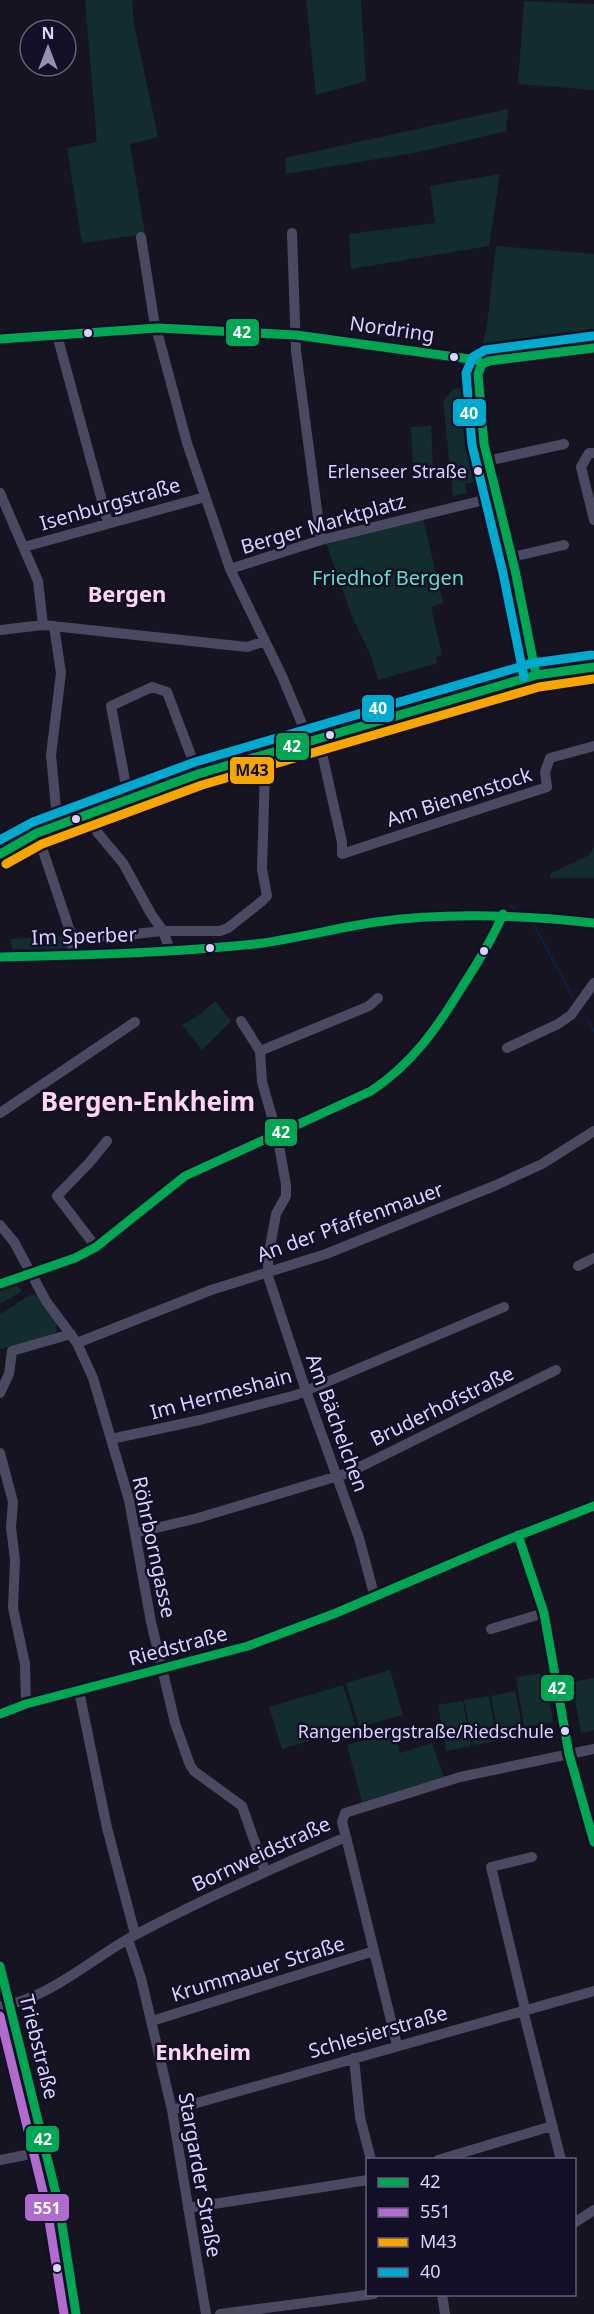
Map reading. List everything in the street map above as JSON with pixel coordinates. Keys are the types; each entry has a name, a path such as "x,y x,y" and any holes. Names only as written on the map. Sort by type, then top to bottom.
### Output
{"street":[{"path":"292,233 296,351 321,540"},
{"path":"141,237 154,320 187,442 205,497 230,569 314,741"},
{"name":"Nordring","path":"0,339 158,328 296,334 477,360 482,364"},
{"path":"57,335 108,523"},
{"path":"536,675 512,556 488,461 480,416 479,369 482,364 493,360 594,348"},
{"path":"488,461 564,444"},
{"path":"594,453 589,453 581,466 594,520"},
{"path":"0,493 3,511 24,547 38,581 43,625"},
{"name":"Isenburgstraße","path":"24,547 205,497"},
{"name":"Berger Marktplatz","path":"230,569 321,540 496,497"},
{"path":"512,556 564,545"},
{"path":"0,630 43,625 247,647 265,641"},
{"path":"54,626 61,673 51,755 56,808 61,824"},
{"path":"0,840 2,853 37,832 198,774 536,675 594,667"},
{"path":"130,798 124,780 111,706 139,691 152,687 166,692 198,774"},
{"name":"Am Bienenstock","path":"314,741 342,842 342,854 547,788 545,772 550,758 594,746"},
{"name":"Im Sperber","path":"72,937 116,936 163,931 220,932 267,896 262,869 265,769 263,756"},
{"path":"90,813 97,831 123,863 163,931 170,950"},
{"path":"37,832 72,937 73,955"},
{"path":"0,1284 75,1258 96,1247 178,1180 371,1091 392,1078 408,1065 429,1041 485,951 503,914"},
{"name":"Im Sperber","path":"0,957 226,946 446,915 503,914 594,923"},
{"path":"507,1048 558,1024 571,1015 594,983"},
{"path":"260,1051 369,1006 378,998"},
{"path":"0,1113 135,1022"},
{"name":"Am Bächelchen","path":"241,1022 260,1051 262,1082 276,1134 286,1191 276,1214 267,1258 269,1283 359,1538 375,1598"},
{"name":"An der Pfaffenmauer","path":"0,1393 9,1374 12,1350 74,1338 211,1290 326,1254 508,1180 542,1164 594,1131"},
{"path":"96,1247 57,1196 107,1141"},
{"name":"Röhrborngasse","path":"0,1225 14,1242 46,1301 74,1338 93,1378 129,1500 162,1669 175,1723 190,1765 194,1771 242,1806 265,1871"},
{"path":"578,1266 594,1258"},
{"name":"Im Hermeshain","path":"111,1439 200,1420 306,1391 504,1307"},
{"name":"Bruderhofstraße","path":"135,1533 198,1518 336,1477 556,1370"},
{"path":"0,1453 13,1502 11,1527 15,1560 13,1608 25,1664 26,1704"},
{"name":"Riedstraße","path":"0,1714 26,1704 249,1646 327,1618 518,1535 594,1506"},
{"path":"518,1535 544,1613 569,1754 594,1842"},
{"path":"490,1629 544,1613"},
{"name":"Stargarder Straße","path":"79,1691 131,1937 172,2110 206,2314"},
{"name":"Bornweidstraße","path":"5,2005 40,1994 131,1937 265,1871 345,1837 342,1817 350,1810 460,1777 594,1749"},
{"path":"345,1837 397,2045"},
{"path":"532,1857 491,1867 560,2158"},
{"name":"Krummauer Straße","path":"152,2020 374,1951"},
{"name":"Triebstraße","path":"0,1966 5,2005 59,2206 76,2314"},
{"name":"Schlesierstraße","path":"172,2110 594,1991"},
{"path":"354,2058 360,2117 370,2158"},
{"path":"445,2158 552,2126"},
{"path":"0,2160 46,2151"},
{"path":"188,2208 366,2180"},
{"path":"576,2218 594,2210"},
{"path":"220,2314 314,2309 370,2296"},
{"path":"442,2296 445,2314"}],"green space":[{"path":"85,0 132,0 134,24 158,137 130,144 145,234 82,243 67,148 97,142"},
{"path":"306,0 361,0 366,81 316,95"},
{"path":"524,1 594,4 594,90 518,84"},
{"path":"508,109 506,131 419,152 286,174 285,158"},
{"path":"500,174 489,246 351,269 349,234 435,223 430,186"},
{"path":"496,246 594,254 594,339 480,354 487,325"},
{"path":"464,387 478,481 465,484 467,493 453,496 443,401 453,389"},
{"path":"431,426 433,468 413,470 411,427"},
{"name":"Friedhof Bergen","path":"423,518 443,603 431,607 442,655 436,657 437,663 378,680 372,659 351,614 326,543"},
{"path":"594,847 594,878 550,878 550,874 589,855"},
{"path":"68,936 69,949 64,951 13,952 10,939"},
{"path":"215,1001 231,1021 202,1050 182,1025 202,1013"},
{"path":"15,1282 22,1291 0,1304 0,1287"},
{"path":"34,1294 39,1297 57,1324 56,1332 51,1336 0,1349 0,1314"},
{"path":"390,1670 403,1715 359,1727 346,1683"},
{"path":"545,1673 553,1722 524,1727 516,1677"},
{"path":"594,1678 594,1730 581,1733 572,1682"},
{"path":"343,1685 356,1727 282,1749 269,1707"},
{"path":"515,1691 524,1736 499,1741 491,1696"},
{"path":"489,1696 497,1741 473,1745 464,1700"},
{"path":"463,1701 471,1746 446,1751 438,1705"},
{"path":"395,1731 400,1753 432,1743 444,1777 362,1802 347,1745"}],"waterway":[{"path":"510,905 516,909"},
{"path":"533,923 573,997"},
{"path":"587,1019 594,1031"}],"transit line":[{"name":"42","path":"0,339 158,328 296,335 477,360 482,364"},
{"name":"40","path":"524,677 503,573 472,445 466,373 473,357 485,350 593,336"},
{"name":"42","path":"536,675 515,570 484,444 478,374 482,364 489,361 594,348"},
{"name":"40","path":"0,840 33,822 195,762 533,663 592,655"},
{"name":"42","path":"0,854 37,833 198,774 536,675 594,667"},
{"name":"M43","path":"6,864 42,844 202,785 539,687 594,679"},
{"name":"42","path":"0,1284 75,1258 96,1247 185,1176 371,1091 386,1080 411,1057 443,1017 484,952 503,914"},
{"name":"42","path":"0,957 191,950 270,942 376,922 430,917 512,917 594,923"},
{"name":"42","path":"0,1714 26,1704 248,1646 336,1613 507,1540 594,1506"},
{"name":"42","path":"518,1535 544,1613 569,1754 594,1842"},
{"name":"42","path":"0,1966 59,2206 76,2314"},
{"name":"551","path":"0,2016 47,2208 64,2314"}],"place":[{"name":"Erlenseer Straße","path":"478,471"},
{"name":"Rangenbergstraße/Riedschule","path":"565,1731"}],"district":[{"name":"Bergen","path":"127,594"},
{"name":"Bergen-Enkheim","path":"148,1102"},
{"name":"Enkheim","path":"203,2052"}]}
